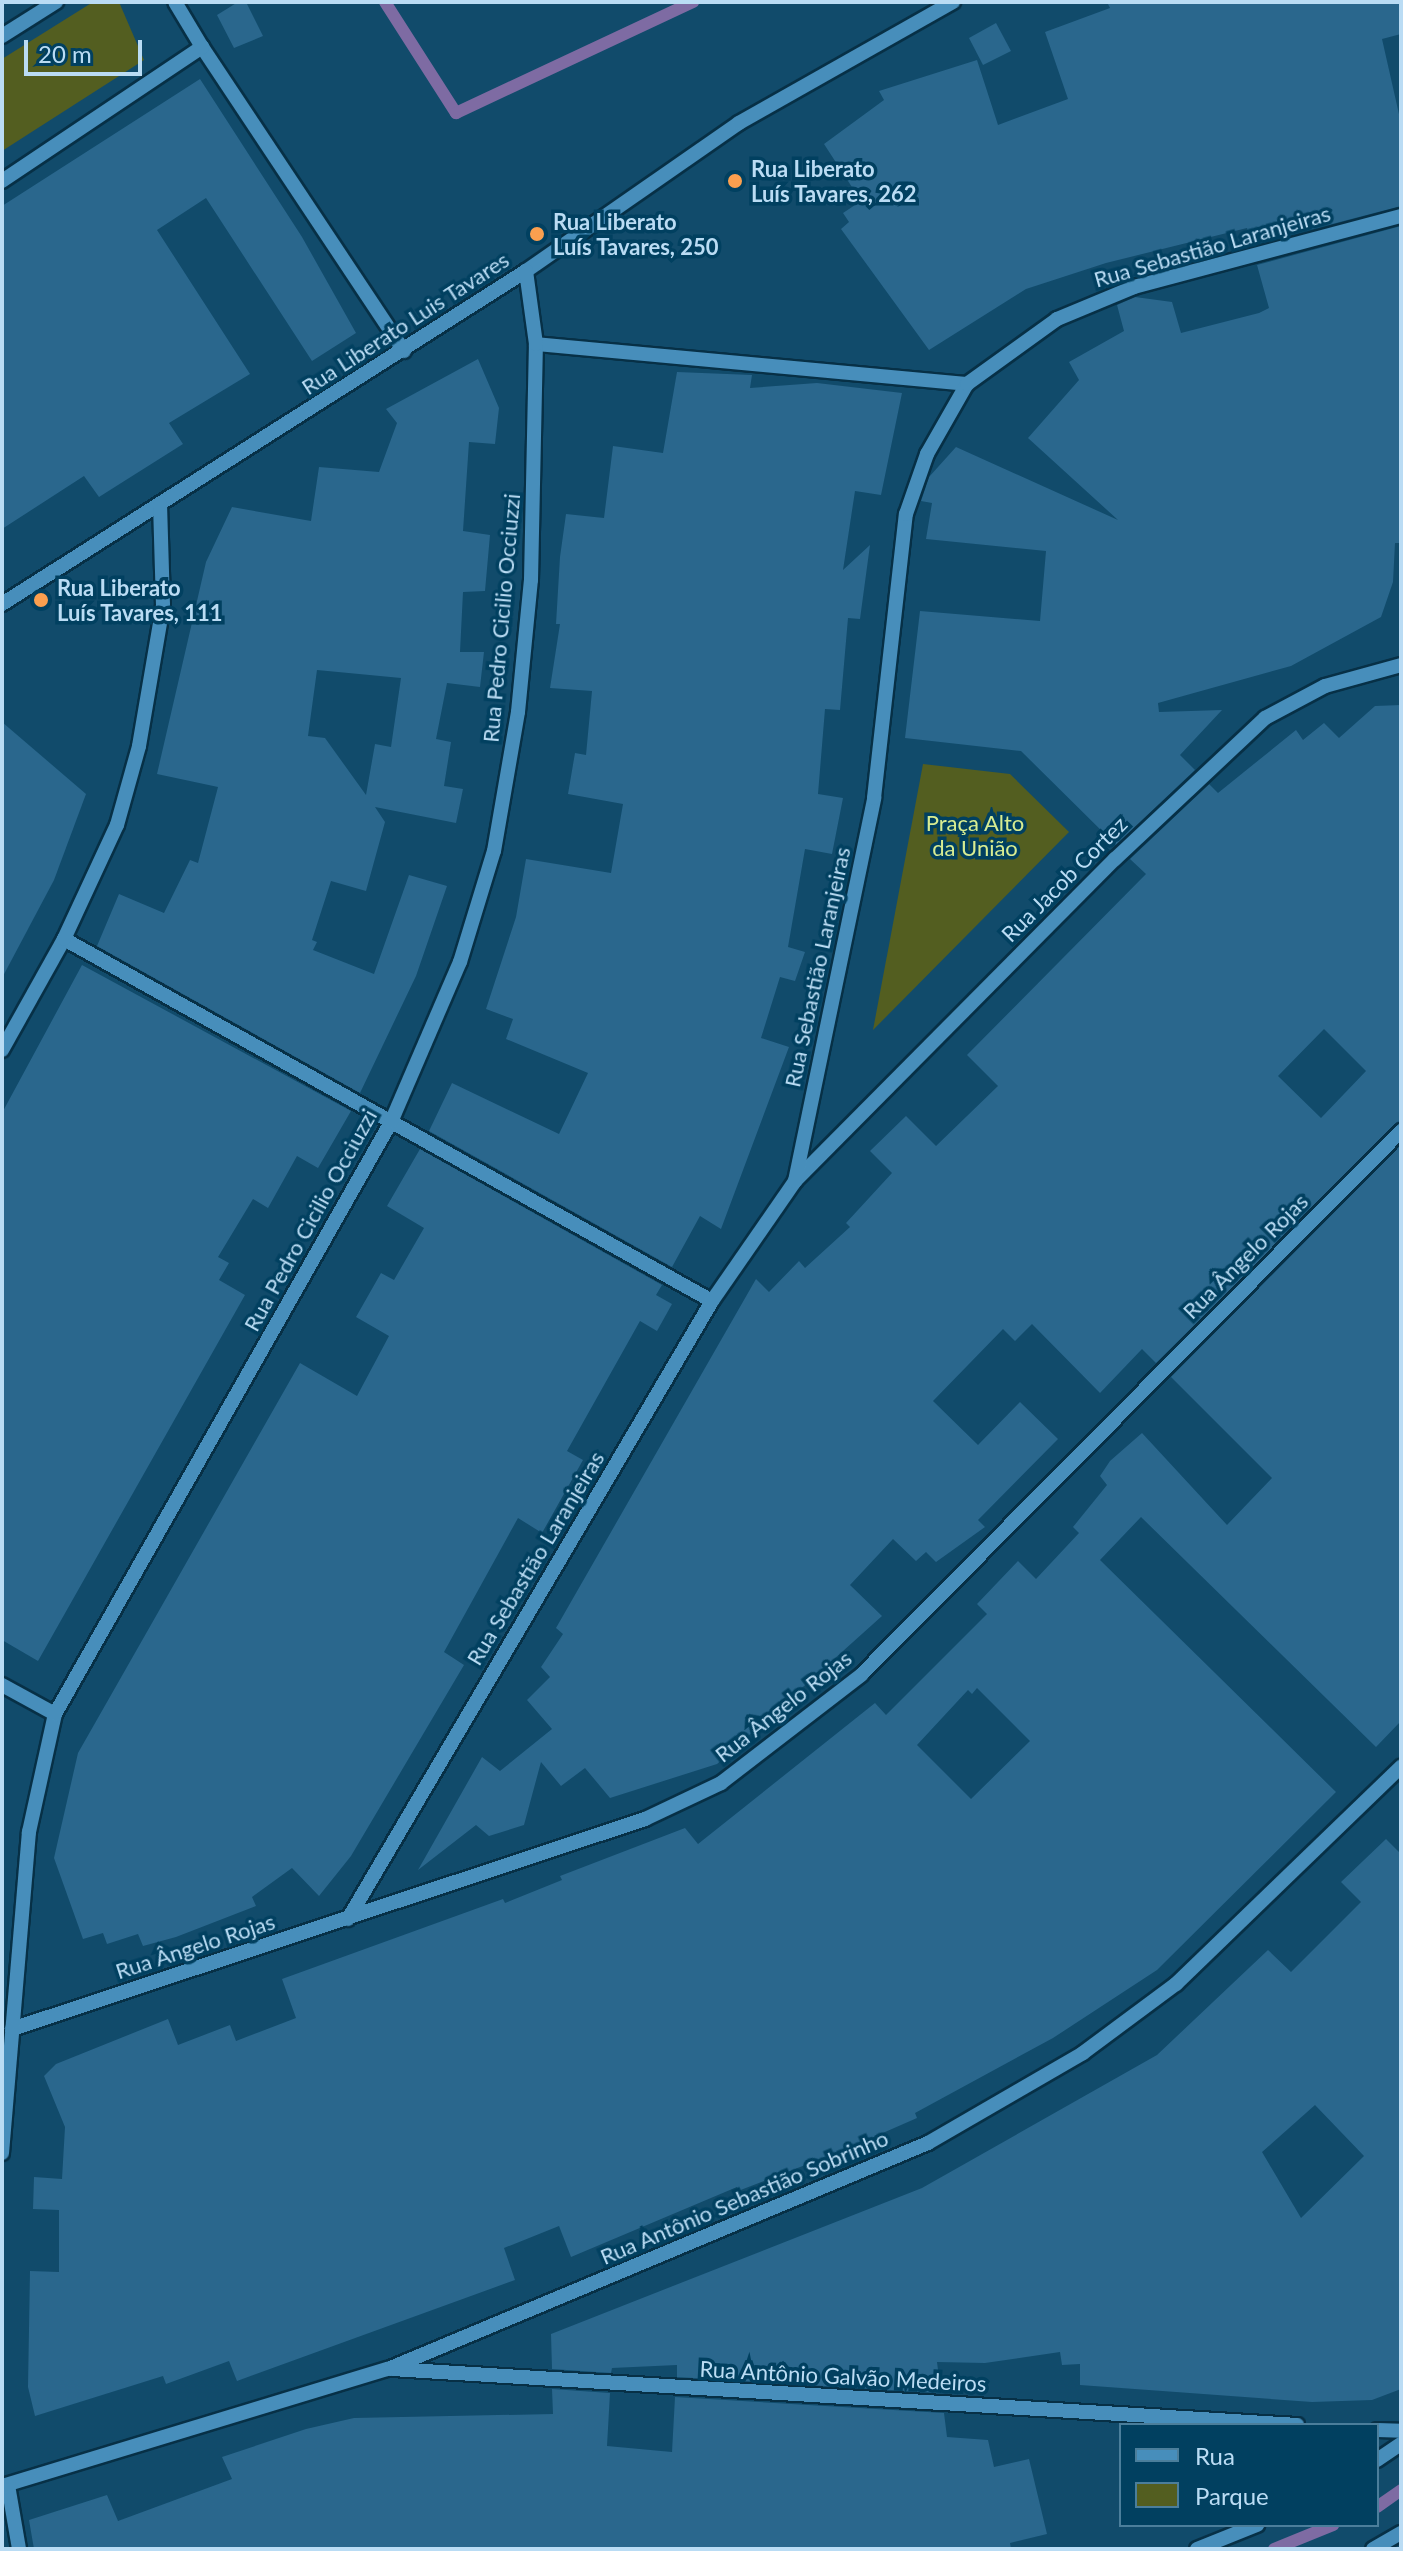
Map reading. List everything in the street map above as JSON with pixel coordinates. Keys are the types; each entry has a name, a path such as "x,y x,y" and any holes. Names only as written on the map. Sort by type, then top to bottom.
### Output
{"street":[{"path":"2,36 56,2"},
{"path":"175,2 404,351"},
{"name":"Rua Liberato Luis Tavares","path":"2,604 404,351 526,271 739,123 953,2"},
{"path":"2,181 202,47"},
{"name":"Rua Sebastião Laranjeiras","path":"348,1919 712,1301 795,1181 874,798 906,514 927,454 967,384 1005,352 1057,319 1134,287 1401,216"},
{"name":"Rua Pedro Cicilio Occiuzzi","path":"2,2153 29,1832 55,1714 391,1122 460,962 494,851 518,712 531,580 536,344 526,271"},
{"path":"536,344 967,384"},
{"path":"2,1050 64,939 117,825 139,746 163,605 160,504"},
{"name":"Rua Jacob Cortez","path":"795,1181 1115,859 1265,718 1325,686 1401,665"},
{"path":"64,939 712,1301"},
{"name":"Rua Ângelo Rojas","path":"12,2029 645,1819 721,1783 785,1737 861,1675 1401,1131"},
{"path":"2,1685 55,1714"},
{"name":"Rua Antônio Sebastião Sobrinho","path":"5,2486 388,2369 928,2143 1023,2091 1176,1984 1401,1767"},
{"name":"Rua Antônio Galvão Medeiros","path":"388,2369 1265,2423"},
{"path":"1379,2430 1401,2431"},
{"path":"1379,2459 1401,2444"},
{"path":"5,2486 19,2549"},
{"path":"1197,2549 1252,2527"},
{"path":"1373,2549 1401,2533"}],"green space":[{"path":"93,2 119,2 144,60 2,151 2,59"},
{"name":"Praça Alto da União","path":"923,764 1010,774 1069,832 873,1030"}],"building":[{"path":"238,2 246,2 263,36 234,48 217,15"},
{"path":"1107,2 1401,2 1401,34 1382,39 1401,123 1401,206 1252,245 1247,228 1106,263 1026,289 929,350 841,229 849,222 843,213 861,201 824,144 884,100 879,91 977,60 998,125 1068,99 1045,32 1110,8"},
{"path":"996,23 1011,51 983,65 969,38"},
{"path":"200,79 302,237 356,333 312,361 206,198 157,230 250,374 169,423 183,444 99,497 84,476 2,529 2,206"},
{"path":"1401,226 1401,543 1395,543 1393,582 1381,617 1291,666 1158,703 1159,712 1222,710 1180,755 1195,770 1116,845 1021,751 905,738 920,611 1040,621 1046,551 926,539 932,503 921,501 929,477 956,447 1118,520 1028,438 1079,380 1069,362 1124,331 1117,305 1135,297 1172,302 1181,333 1259,313 1269,308 1257,265"},
{"path":"478,359 499,408 495,444 469,442 463,531 490,535 485,591 463,592 460,652 484,652 480,687 447,683 436,739 451,742 444,786 463,789 456,823 375,807 385,822 366,891 331,881 312,940 317,942 313,950 374,974 409,875 447,886 416,976 360,1093 97,946 119,894 164,913 190,860 198,863 218,787 157,774 206,562 232,507 311,521 319,467 379,472 397,423 386,409","holes":["317,670 401,678 391,747 375,744 366,795 325,738 308,736"]},
{"path":"677,372 752,375 750,388 817,383 902,393 881,495 855,491 843,570 870,545 860,619 848,618 840,710 825,709 818,794 843,798 832,854 805,849 788,947 805,952 795,981 780,977 761,1038 789,1047 721,1229 700,1216 672,1267 429,1131 452,1083 559,1134 588,1073 506,1039 513,1019 486,1009 516,917 526,859 611,873 623,804 568,794 575,753 586,755 592,691 550,688 560,624 556,624 560,557 566,514 604,518 613,446 663,453"},
{"path":"1401,705 1401,1121 1156,1363 1142,1349 1100,1393 1032,1324 1015,1341 1003,1329 933,1401 978,1445 1020,1402 1058,1439 978,1520 985,1527 936,1562 926,1552 916,1561 893,1539 850,1585 882,1616 717,1764 610,1798 585,1768 561,1786 541,1762 524,1825 489,1836 476,1825 418,1870 482,1757 500,1771 552,1729 527,1700 550,1677 541,1667 563,1634 556,1628 756,1279 769,1292 799,1261 805,1268 850,1227 846,1223 892,1173 870,1151 906,1116 936,1146 998,1086 967,1055 1146,874 1130,859 1209,784 1218,793 1296,730 1303,740 1324,723 1339,738 1375,706","holes":["1324,1029 1366,1071 1321,1118 1278,1076"]},
{"path":"2,722 86,794 54,880 2,978"},
{"path":"82,965 351,1111 318,1168 297,1156 268,1208 253,1199 218,1257 229,1263 219,1280 245,1295 38,1661 2,1640 2,1113"},
{"path":"1401,1145 1401,1721 1376,1747 1141,1517 1100,1560 1336,1792 1157,1970 1053,2038 915,2113 917,2118 844,2150 738,2191 737,2187 571,2257 559,2226 504,2248 515,2280 237,2381 229,2361 166,2384 163,2376 35,2416 28,2387 30,2271 59,2272 59,2210 33,2209 34,2177 62,2179 65,2127 44,2076 56,2064 168,2019 178,2045 230,2025 236,2041 296,2018 282,1979 503,1899 505,1903 562,1880 560,1876 685,1828 698,1844 875,1703 886,1715 987,1614 977,1604 1018,1561 1036,1579 1079,1533 1073,1527 1107,1485 1100,1476 1110,1461 1142,1433 1227,1525 1272,1478 1171,1377","holes":["977,1688 1030,1741 971,1799 917,1745 968,1690 972,1694"]},
{"path":"420,1149 662,1285 656,1295 672,1304 657,1331 640,1321 567,1451 583,1460 542,1533 518,1518 444,1652 464,1665 351,1856 319,1896 292,1868 252,1897 256,1906 176,1937 143,1946 138,1934 107,1944 103,1933 83,1939 54,1858 78,1753 300,1363 357,1396 389,1336 356,1317 381,1273 394,1280 424,1228 387,1206"},
{"path":"1386,1839 1401,1854 1401,2389 1372,2400 1312,2402 1080,2385 1080,2364 1062,2365 1060,2352 985,2363 937,2362 941,2393 677,2377 677,2365 612,2368 611,2373 552,2369 551,2334 922,2188 1157,2055 1268,1950 1291,1972 1361,1902 1341,1882","holes":["1315,2105 1364,2156 1301,2218 1262,2152"]},
{"path":"552,2389 610,2393 607,2446 672,2452 675,2397 944,2413 947,2437 988,2440 994,2467 1029,2459 1047,2534 1010,2543 1011,2549 34,2549 29,2520 107,2495 118,2521 232,2479 222,2457 306,2429 354,2418 553,2414"}],"waterway":[{"path":"385,2 456,113 693,2"},
{"path":"1379,2506 1401,2490"},
{"path":"1274,2549 1328,2527"}],"place":[{"name":"Rua Liberato Luís Tavares, 262","path":"735,181"},
{"name":"Rua Liberato Luís Tavares, 250","path":"537,234"},
{"name":"Rua Liberato Luís Tavares, 111","path":"41,600"}]}
